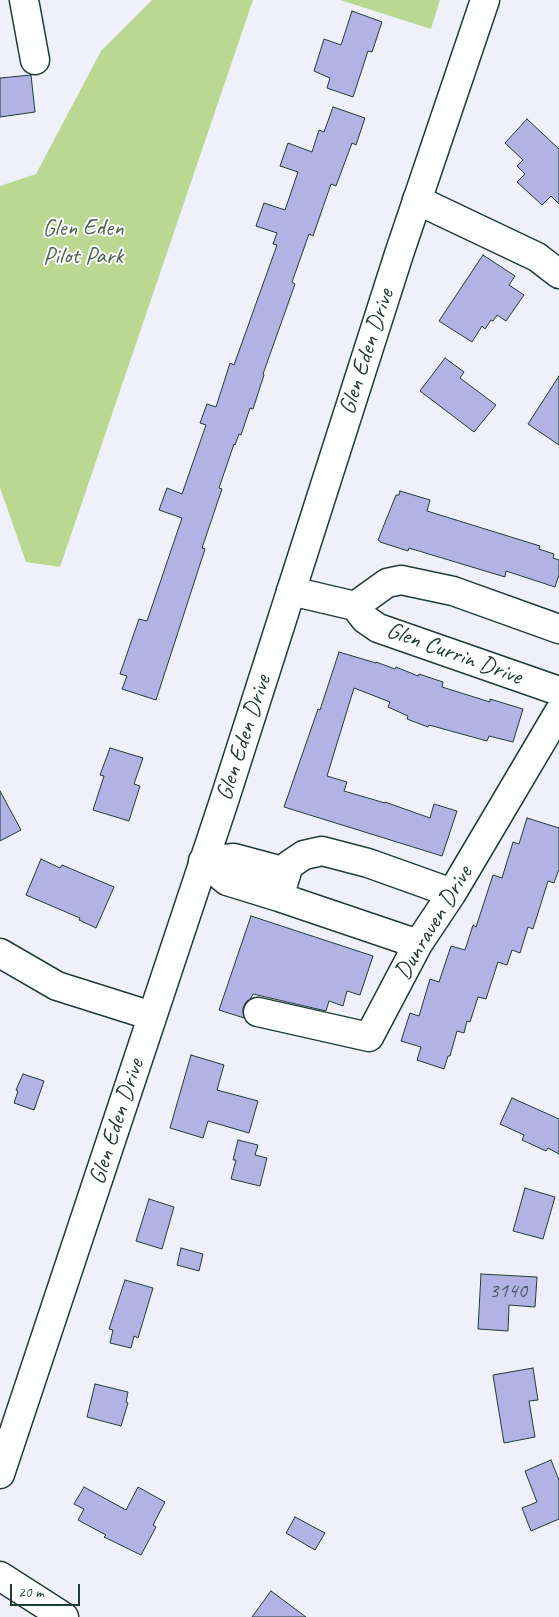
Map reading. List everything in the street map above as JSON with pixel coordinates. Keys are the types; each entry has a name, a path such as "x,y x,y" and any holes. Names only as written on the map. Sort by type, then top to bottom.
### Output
{"street":[{"path":"24,0 34,60"},
{"name":"Glen Eden Drive","path":"0,1474 203,861 417,200 485,0"},
{"path":"417,200 537,257 559,274"},
{"name":"Glen Currin Drive","path":"559,629 453,591 401,580 387,584 355,606 365,619 378,628 559,691"},
{"path":"291,591 355,606"},
{"name":"Dunraven Drive","path":"258,1012 369,1037 418,944 452,893 559,712"},
{"path":"283,884 289,865 304,855 322,851 368,863 452,893"},
{"path":"203,861 227,881 283,884 418,944"},
{"path":"0,953 58,986 152,1016"},
{"path":"0,1576 64,1617"}],"green space":[{"name":"Glen Eden Pilot Park","path":"152,0 253,0 60,567 26,562 0,488 0,186 36,174 101,51"},
{"path":"340,0 440,0 431,29"}],"building":[{"path":"352,11 382,22 372,52 368,51 353,97 327,88 330,78 314,71 324,39 341,45"},
{"path":"31,75 35,112 0,117 0,78"},
{"path":"333,107 365,118 356,145 352,143 336,186 331,184 313,236 309,234 292,282 295,284 263,374 253,409 250,408 241,435 239,434 234,444 219,488 222,489 202,548 205,549 156,700 122,689 127,676 120,674 139,619 147,621 182,518 159,510 167,488 182,494 206,425 200,423 207,404 216,407 230,363 234,365 277,245 273,244 277,233 256,226 264,203 285,210 298,172 280,166 288,143 312,152 319,130 324,132"},
{"path":"527,119 559,149 559,204 551,196 542,205 517,182 525,174 517,166 523,160 505,143"},
{"path":"483,255 515,276 509,285 524,295 506,321 497,315 485,329 482,326 472,342 439,321"},
{"path":"445,358 464,372 460,378 496,405 474,432 420,391"},
{"path":"559,376 559,445 528,424"},
{"path":"400,491 430,500 427,511 540,546 539,549 554,554 553,558 559,560 559,575 555,587 506,571 505,577 409,548 408,551 380,542 378,540 396,495 399,495"},
{"path":"339,652 395,669 396,667 418,676 419,674 443,682 442,687 490,702 490,699 523,709 513,742 489,736 487,741 429,725 428,727 407,719 408,716 388,707 390,702 354,688 327,776 347,782 344,791 385,802 430,818 434,804 457,811 442,856 284,807"},
{"path":"110,748 143,758 134,784 140,786 129,821 93,810 104,776 100,775"},
{"path":"0,791 21,830 0,841"},
{"path":"527,818 559,828 559,869 554,883 548,881 533,929 528,927 520,953 512,950 507,965 498,962 486,999 478,997 470,1022 467,1021 464,1033 457,1031 444,1069 417,1060 421,1047 401,1041 410,1013 419,1016 430,979 439,982 451,946 465,950 473,925 476,927 493,875 502,878 513,842 519,844"},
{"path":"41,859 60,868 62,865 114,887 96,928 79,920 80,918 26,895"},
{"path":"251,916 373,956 360,995 347,991 343,1006 329,1001 326,1011 253,994 243,1008 244,1018 219,1010"},
{"path":"191,1055 224,1065 217,1090 258,1101 249,1133 208,1121 203,1138 170,1128"},
{"path":"23,1074 44,1081 34,1110 14,1103 18,1091 16,1090"},
{"path":"512,1098 559,1119 559,1154 548,1148 546,1151 522,1140 524,1135 500,1124"},
{"path":"238,1140 258,1145 255,1155 267,1158 260,1186 231,1179 236,1160 233,1160"},
{"path":"525,1188 555,1197 543,1239 513,1231"},
{"path":"149,1199 174,1207 162,1249 136,1241"},
{"path":"181,1248 203,1254 199,1271 177,1265"},
{"path":"481,1274 537,1277 535,1307 509,1305 508,1331 478,1329"},
{"path":"125,1280 153,1288 138,1338 134,1336 131,1348 110,1343 113,1330 109,1329"},
{"path":"533,1368 538,1400 529,1401 535,1437 504,1443 493,1375"},
{"path":"95,1384 128,1392 126,1402 128,1403 121,1426 87,1417"},
{"path":"551,1460 559,1480 559,1519 531,1531 522,1508 537,1502 525,1471"},
{"path":"84,1487 126,1510 138,1487 165,1502 153,1525 156,1527 141,1555 104,1537 106,1535 78,1520 84,1509 74,1504"},
{"path":"295,1517 325,1533 315,1550 286,1533"},
{"path":"271,1591 306,1617 252,1617"}]}
